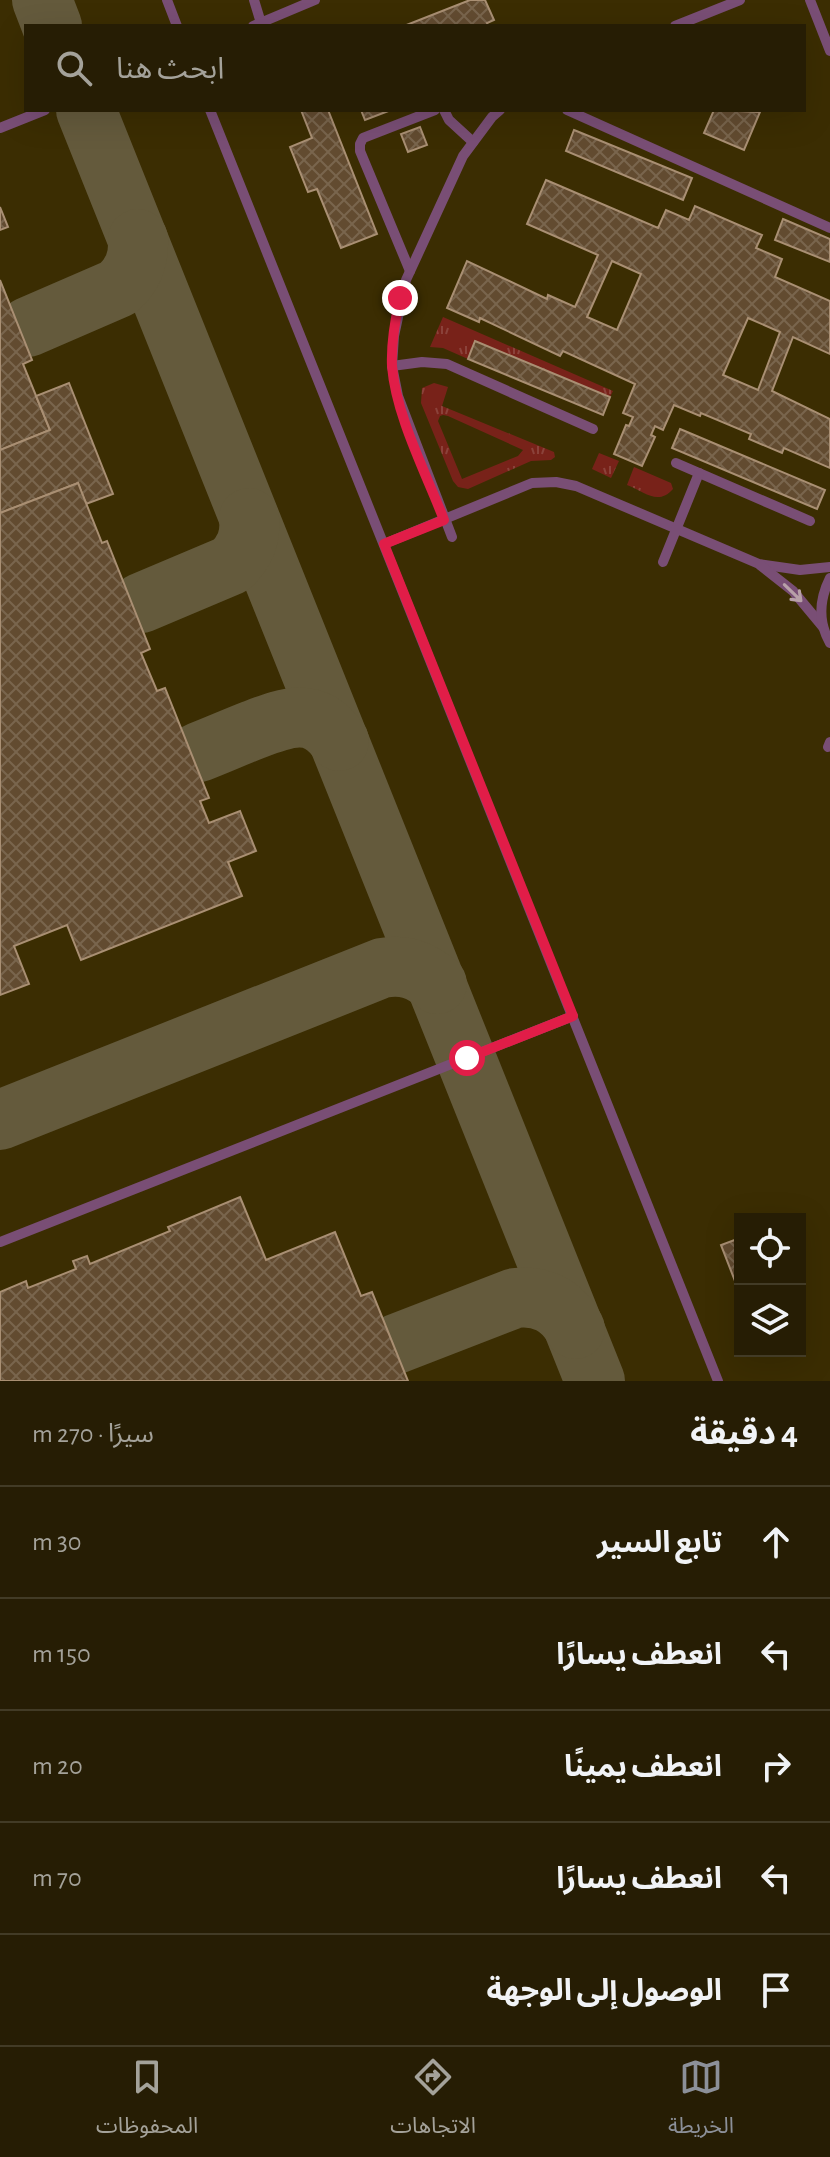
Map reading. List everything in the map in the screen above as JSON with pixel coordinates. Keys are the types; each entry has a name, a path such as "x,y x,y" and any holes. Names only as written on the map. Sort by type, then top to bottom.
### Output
{"lane":[{"path":"167,0 176,24"},
{"path":"254,0 257,24 315,0"},
{"path":"680,24 740,0"},
{"path":"810,0 830,51"},
{"path":"0,128 40,112"},
{"path":"211,112 718,1381"},
{"path":"410,271 360,151 360,144 363,138 430,112"},
{"path":"445,112 449,120 473,142"},
{"path":"452,537 403,415 392,366 396,317 410,271 463,156 498,112"},
{"path":"571,112 830,228"},
{"path":"392,366 422,362 447,364 593,429"},
{"path":"676,463 810,521"},
{"path":"663,562 699,473"},
{"path":"384,544 532,483 556,482 576,486 759,564 800,570 830,567"},
{"path":"759,564 793,591 823,627 830,643"},
{"path":"823,627 821,604 830,578"},
{"path":"0,1242 573,1016"}],"shaded area":[{"path":"0,0 830,0 830,1381 0,1381"}],"green space":[{"path":"443,317 613,391 610,397 476,342 468,359 443,348 430,347"},
{"path":"434,383 448,387 442,406 554,452 555,457 531,461 468,489 458,487 421,403 422,388","holes":["440,416 448,416 523,450 518,456 462,479 438,421"]},
{"path":"599,453 619,461 611,478 592,469"},
{"path":"634,467 671,483 673,489 657,497 627,485"}],"building":[{"path":"470,0 485,0 494,20 487,24 409,24"},
{"path":"302,112 329,112 377,234 341,248 317,189 308,192 290,147 312,138"},
{"path":"362,112 386,112 365,120"},
{"path":"713,112 760,112 744,150 704,133"},
{"path":"420,127 427,145 408,152 401,134"},
{"path":"574,130 692,178 683,200 566,151"},
{"path":"546,180 658,228 666,210 689,220 695,206 762,235 756,248 782,259 775,277 830,301 830,354 793,337 772,391 830,419 830,468 784,448 782,453 749,439 751,434 674,405 663,430 655,426 651,435 655,437 642,466 614,454 626,425 629,426 633,417 623,413 635,384 563,351 560,356 480,318 479,322 447,308 467,261 547,299 548,295 575,307 598,255 527,224","holes":["612,261 641,274 617,330 587,317","748,318 780,332 758,390 723,375"]},
{"path":"0,207 8,227 0,230"},
{"path":"783,219 830,239 830,262 775,240"},
{"path":"0,280 32,360 23,364 50,430 0,450"},
{"path":"475,341 610,397 603,415 468,359"},
{"path":"69,383 113,494 86,504 78,483 0,513 0,450 50,430 36,396"},
{"path":"680,429 825,490 817,509 672,448"},
{"path":"78,483 102,543 107,541 150,649 141,653 157,691 165,688 209,798 200,801 209,823 240,811 256,851 228,862 242,896 81,960 67,925 14,946 29,984 0,995 0,513"},
{"path":"240,1197 266,1260 335,1232 361,1296 372,1292 408,1381 0,1381 0,1292 26,1281 28,1288 76,1269 73,1261 87,1256 90,1264 170,1231 168,1227"},
{"path":"734,1240 734,1279 721,1245"}],"taxiway":[{"path":"42,0 51,24"},
{"path":"87,112 595,1381"},
{"path":"28,327 118,288 134,266 138,239"},
{"path":"141,603 231,565 246,544 249,518"},
{"path":"199,752 265,725 299,718 320,723 339,741"},
{"path":"0,1120 382,968 411,969 437,984"},
{"path":"396,1344 515,1298 525,1297 550,1303 564,1314 575,1329"}],"route":[{"path":"400,298 392,351 394,380 403,415 444,520 384,544 573,1016 467,1058"}]}
